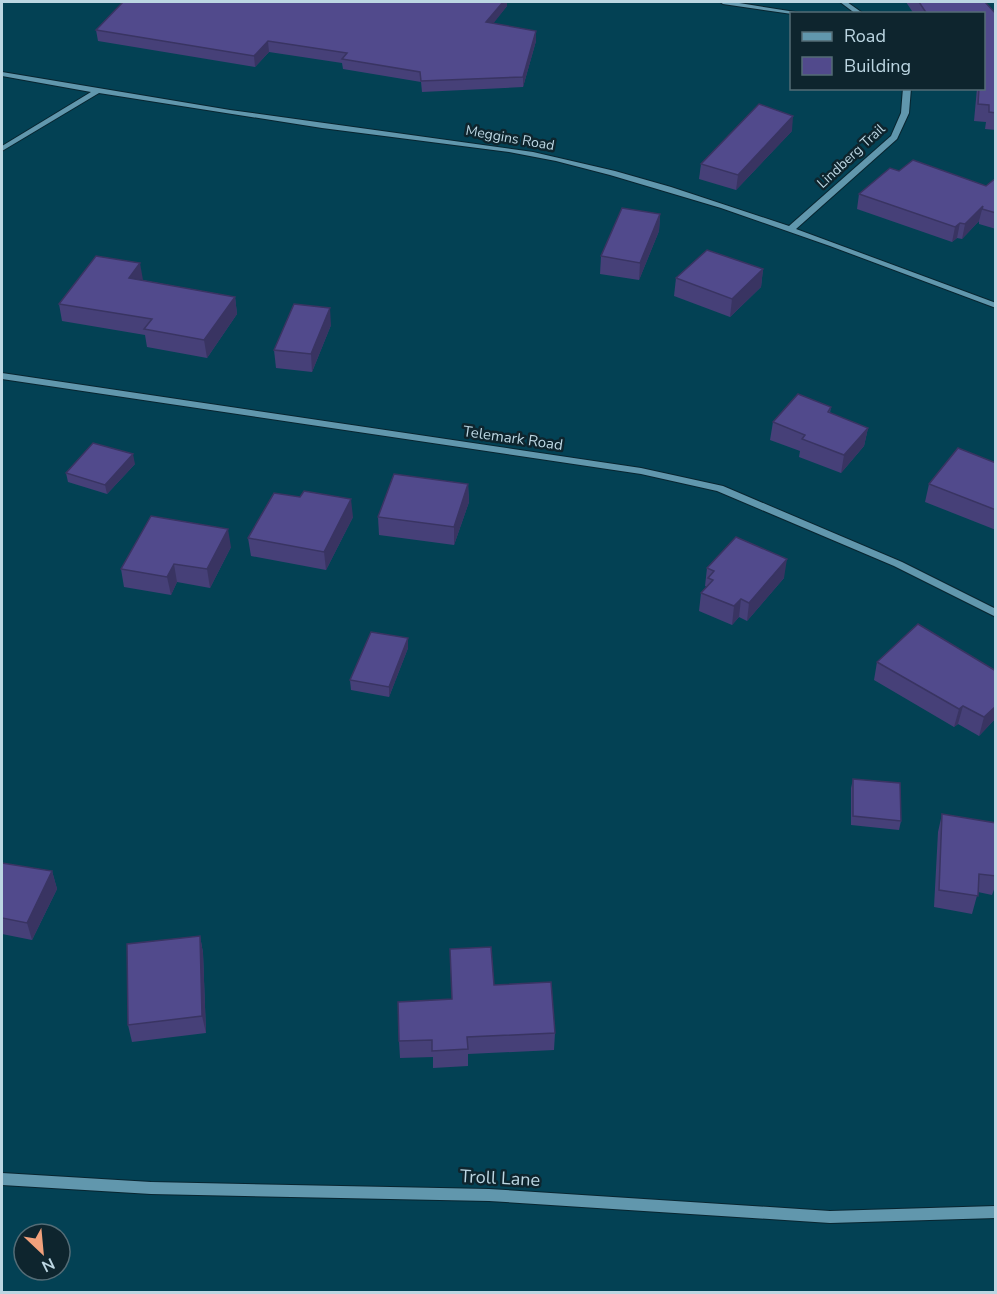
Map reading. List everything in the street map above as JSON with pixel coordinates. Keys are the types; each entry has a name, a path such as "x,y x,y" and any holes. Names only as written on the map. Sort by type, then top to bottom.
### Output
{"street":[{"path":"723,2 791,12"},
{"path":"843,2 858,12"},
{"name":"Meggins Road","path":"2,74 98,92 371,133 466,144 554,159 664,187 790,230 996,306"},
{"name":"Lindberg Trail","path":"790,230 894,136 905,113 907,90"},
{"path":"2,149 98,92"},
{"name":"Telemark Road","path":"2,376 641,471 720,488 898,564 996,614"},
{"name":"Troll Lane","path":"2,1179 151,1188 489,1195 830,1217 996,1212"}],"building":[{"path":"123,2 503,2 486,22 536,31 523,77 421,81 420,72 342,59 347,53 268,41 254,56 96,30"},
{"path":"919,2 985,2 996,14 996,113 989,112 989,105 978,104 979,90 985,90 985,12 926,12"},
{"path":"759,104 793,116 738,175 701,164"},
{"path":"913,160 986,186 996,178 996,213 982,209 983,206 965,224 960,223 955,227 859,194 890,168 899,171"},
{"path":"622,208 660,214 640,263 601,256"},
{"path":"707,250 763,269 732,299 676,278"},
{"path":"96,256 140,263 129,278 235,297 204,340 144,329 152,319 59,304"},
{"path":"294,304 330,308 311,354 274,350"},
{"path":"798,394 831,407 828,412 868,428 844,455 802,439 805,435 773,422"},
{"path":"93,443 133,454 105,485 66,473"},
{"path":"958,448 996,463 996,510 929,484"},
{"path":"394,474 468,484 454,527 378,517"},
{"path":"304,491 351,499 324,552 248,538 274,493 300,497"},
{"path":"151,516 228,529 207,569 174,564 167,577 121,569"},
{"path":"736,537 787,559 749,603 741,599 734,606 701,593 713,580 708,578 714,571 707,568"},
{"path":"918,624 996,671 996,706 984,717 963,706 959,709 877,662"},
{"path":"371,632 408,638 389,687 350,680"},
{"path":"853,779 900,783 901,821 853,816"},
{"path":"942,814 996,823 996,876 979,874 978,896 939,890"},
{"path":"2,863 52,871 27,923 2,918"},
{"path":"200,936 202,1016 128,1025 127,944"},
{"path":"491,947 494,985 551,982 555,1033 467,1037 468,1049 432,1051 432,1040 399,1041 398,1002 452,999 450,949"}]}
